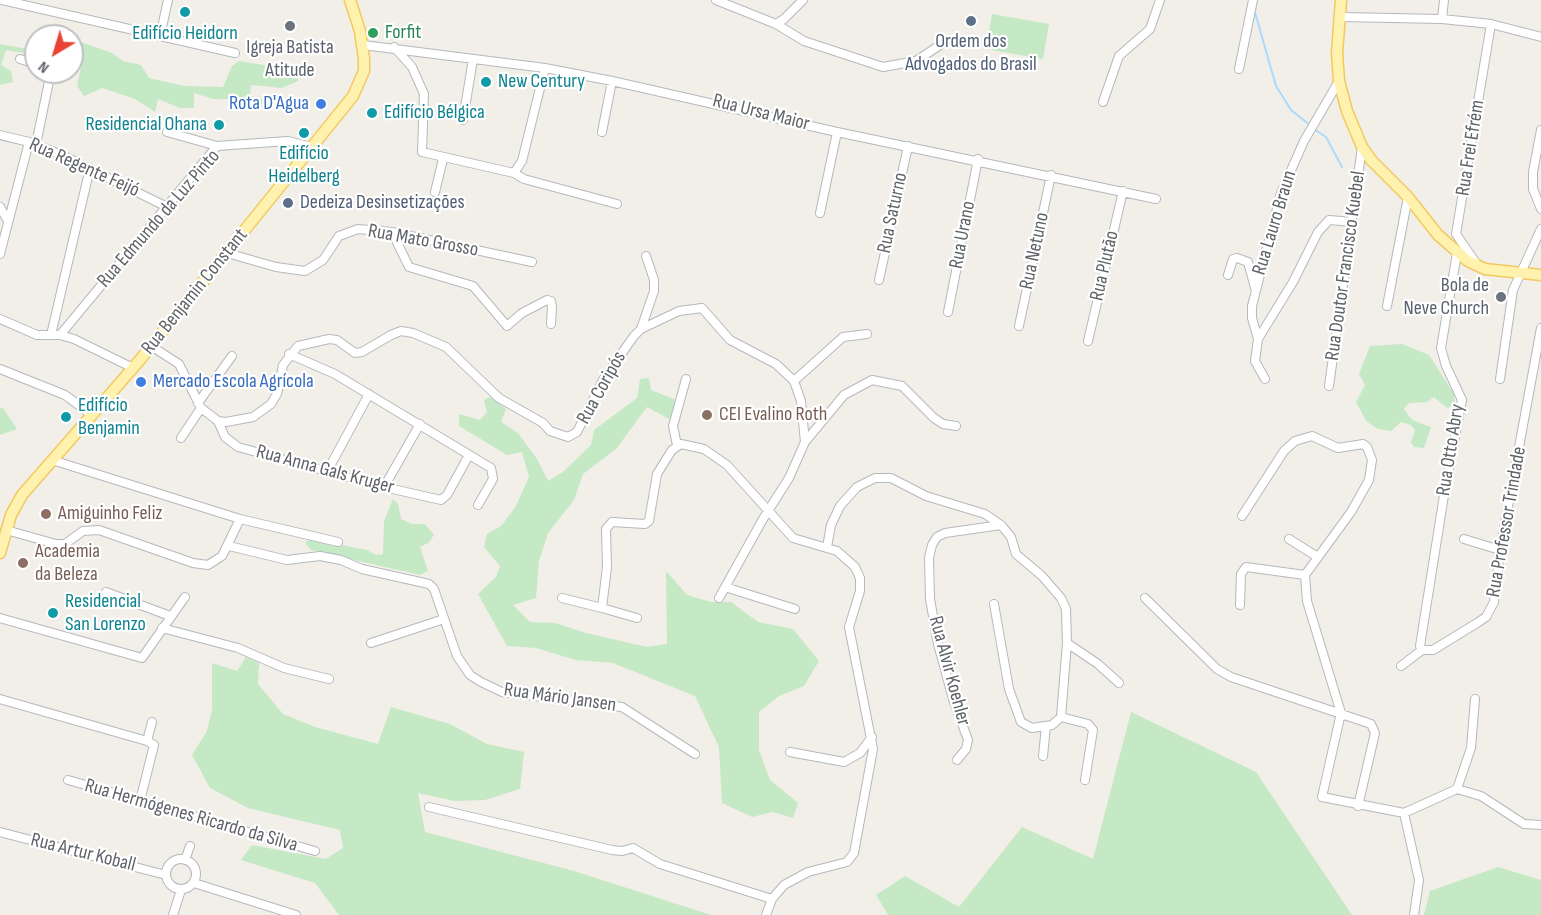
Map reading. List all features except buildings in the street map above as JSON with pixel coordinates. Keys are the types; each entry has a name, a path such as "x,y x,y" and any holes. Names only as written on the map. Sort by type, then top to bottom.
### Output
{"main road":[{"name":"Rua Benjamin Constant","path":"339,0 358,22"},
{"name":"Rua Benjamin Constant","path":"0,553 16,503 133,368 357,90 364,71 363,45 350,0"},
{"path":"1341,0 1337,53 1339,81 1347,111 1362,147 1381,172 1408,197 1438,235 1457,253 1478,267 1541,275"}],"street":[{"path":"2,0 26,3 235,53"},
{"path":"159,36 168,0"},
{"path":"716,0 776,24 804,40 883,67 916,61 940,45"},
{"path":"776,24 784,20 804,0"},
{"path":"1103,102 1119,56 1150,29 1160,0"},
{"path":"1239,69 1253,0"},
{"path":"1442,19 1444,0"},
{"path":"1341,17 1442,19 1491,24 1541,37"},
{"name":"Rua Frei Efrém","path":"1478,267 1456,234 1491,24"},
{"name":"Rua Ursa Maior","path":"363,45 394,47 545,68 612,81 837,132 978,159 1156,199"},
{"path":"394,47 412,67 424,94 422,152 443,159 514,172 524,179 617,204"},
{"path":"20,59 24,60"},
{"path":"463,120 473,59"},
{"path":"514,172 522,161 545,68"},
{"path":"602,132 612,81"},
{"name":"Rua Lauro Braun","path":"1265,379 1255,361 1258,339 1252,318 1256,288 1281,193 1304,141 1339,81"},
{"path":"0,254 48,84"},
{"path":"1541,130 1533,172 1533,189 1541,209"},
{"path":"168,132 217,146"},
{"path":"820,213 837,132"},
{"name":"Rua Regente Feijó","path":"0,135 32,143 90,168 165,206"},
{"name":"Rua Edmundo da Luz Pinto","path":"56,335 217,146 288,141 312,147"},
{"name":"Rua Saturno","path":"879,280 908,146"},
{"name":"Rua Doutor Francisco Kuebel","path":"1329,386 1362,147"},
{"path":"435,192 443,159"},
{"name":"Rua Urano","path":"948,312 978,159"},
{"path":"56,335 90,168"},
{"name":"Rua Netuno","path":"1018,326 1051,176"},
{"name":"Rua Plutão","path":"1088,341 1123,191"},
{"path":"1387,306 1408,197"},
{"path":"0,207 8,221"},
{"path":"1258,339 1293,282 1323,224 1329,220 1353,222"},
{"name":"Rua Mato Grosso","path":"227,253 276,267 305,271 323,260 344,232 358,229 392,232 532,262"},
{"path":"1500,379 1513,290 1541,229"},
{"path":"392,232 409,267 473,286 507,326 522,313 547,300 552,308 551,324"},
{"name":"Rua Otto Abry","path":"1422,650 1420,646 1445,489 1462,400 1446,366 1442,348 1457,253"},
{"path":"641,329 654,291 654,280 646,256"},
{"path":"1228,275 1233,259 1248,262 1256,288"},
{"name":"Rua Coripós","path":"289,354 298,346 320,339 337,340 355,353 369,350 401,331 424,336 453,352 500,398 543,423 550,432 568,437 577,432 608,372 641,329 679,311 702,308 730,340 770,361 794,381"},
{"path":"0,319 37,335 56,335 133,368"},
{"name":"Rua Professor Trindade","path":"1401,666 1422,650 1432,650 1486,617 1494,602 1500,550 1541,328"},
{"path":"805,442 801,401 794,381 843,337 867,334"},
{"path":"151,346 179,364 199,405 218,421 234,422 254,417 271,404 277,394 280,375 289,354 326,370 420,424 490,468 493,479 478,505"},
{"path":"181,438 199,405 232,356"},
{"path":"1534,357 1541,369"},
{"path":"0,369 65,395 92,415"},
{"path":"677,445 673,426 686,380"},
{"path":"719,598 789,478 805,442 844,395 872,380 902,386 934,418 943,424 956,426"},
{"path":"328,470 369,394"},
{"name":"Rua Anna Gals Kruger","path":"218,421 225,437 238,447 384,487 444,499 469,455"},
{"path":"384,487 420,424"},
{"path":"1242,516 1267,475 1294,441 1312,436 1338,448 1362,444 1371,452 1369,480 1351,512 1316,556 1305,574 1307,601 1341,713 1322,797 1358,806 1404,813 1457,789 1480,796 1524,824 1541,825"},
{"path":"602,608 607,567 606,529 612,522 645,524 649,521 657,474 664,459 677,445 697,446 719,458 793,538 811,545 827,547 847,557 860,578 860,591 849,627 872,737 872,763 854,853 847,862 838,867 797,876 772,899 766,915"},
{"path":"52,460 240,519 338,542"},
{"path":"827,547 831,525 840,506 857,487 875,478 891,478 926,496 985,514 1001,525 1011,537 1016,554 1042,576 1061,598 1066,609 1067,643 1061,717 1057,723 1032,728 1021,722 1009,689 994,604"},
{"path":"6,530 56,544 65,544 83,531 99,530 193,563 208,565 222,556 229,546 240,519"},
{"name":"Rua Alvir Koehler","path":"957,760 966,750 968,740 953,699 938,644 930,599 929,558 932,545 937,537 945,533 1001,525"},
{"path":"1289,539 1316,556"},
{"path":"1464,539 1500,550"},
{"name":"Rua Mário Jansen","path":"229,546 287,560 320,555 380,574 423,581 434,589 464,667 470,675 487,686 502,692 622,707 631,710 695,754"},
{"path":"1240,605 1241,574 1246,567 1305,574"},
{"path":"725,587 795,609"},
{"path":"106,592 170,616"},
{"path":"0,618 142,658 185,597"},
{"path":"562,598 637,618"},
{"path":"1145,598 1217,669 1231,677 1371,724 1375,733 1358,806"},
{"path":"371,643 444,619"},
{"path":"162,628 238,648 284,668 330,679"},
{"path":"1067,643 1098,664 1119,683"},
{"path":"0,699 147,741 154,745 140,801"},
{"path":"1457,789 1471,748 1475,699"},
{"path":"1061,717 1092,727 1085,780"},
{"path":"147,741 152,722"},
{"path":"1043,756 1046,726"},
{"path":"790,752 844,762 860,753 872,737"},
{"name":"Rua Hermógenes Ricardo da Silva","path":"68,780 315,851"},
{"path":"429,807 612,850 622,852 633,848 660,864 772,899"},
{"path":"1404,813 1419,880 1414,915"},
{"name":"Rua Artur Koball","path":"0,832 166,875"},
{"path":"185,860 190,846"},
{"path":"181,890 170,885 166,875 170,864 174,861 185,860 194,867 194,882"},
{"path":"173,915 181,890 194,882 296,915"}],"green space":[{"path":"992,14 1049,24 1043,59 986,49"},
{"path":"84,43 112,53 123,61 141,65 149,78 184,86 223,87 232,66 239,61 287,69 289,73 298,77 298,81 282,88 251,85 250,95 258,99 270,98 272,104 263,105 238,99 213,99 194,93 194,108 180,108 158,99 155,112 135,99 102,88 84,96 77,84 84,84"},
{"path":"0,44 24,48 24,53 6,50 1,65 11,71 13,82 0,85"},
{"path":"1402,344 1429,355 1454,394 1455,405 1447,408 1434,397 1427,402 1409,403 1404,409 1412,420 1431,427 1424,448 1414,447 1411,442 1415,430 1411,425 1401,422 1391,431 1378,429 1366,421 1356,402 1365,385 1359,374 1370,346"},
{"path":"649,378 651,390 676,400 671,420 647,407 616,449 583,474 574,500 548,533 539,561 536,598 513,605 530,622 555,623 586,633 647,647 667,644 666,571 687,595 711,602 731,602 758,622 793,629 819,661 804,686 779,696 759,712 759,750 770,780 798,803 793,818 773,812 752,817 722,803 719,747 695,696 613,663 576,660 536,648 507,646 478,594 496,577 500,566 484,547 487,534 501,526 516,506 529,477 522,452 507,455 459,426 459,414 480,420 487,412 484,400 490,397 506,409 501,422 518,433 537,459 548,481 563,472 591,445 594,430 637,398 640,379"},
{"path":"0,408 3,408 17,429 0,435"},
{"path":"393,499 398,504 401,519 412,524 425,524 434,535 428,543 420,547 428,571 420,575 311,550 305,543 310,539 367,550 376,555 383,554 384,521"},
{"path":"246,657 259,663 258,684 283,714 315,727 378,744 391,707 450,724 487,744 524,752 520,789 485,800 455,801 418,793 425,832 574,871 711,915 339,915 315,883 241,860 252,845 326,859 343,848 340,830 248,808 210,788 192,755 207,731 212,710 212,663 237,671"},
{"path":"1131,712 1256,772 1352,915 888,915 876,895 905,876 959,907 1022,827 1093,859"},
{"path":"1498,867 1541,880 1541,915 1424,915 1430,891"}],"waterway":[{"path":"1254,9 1276,86 1291,110 1310,125"},
{"path":"1314,129 1326,137 1342,167"}],"place":[{"name":"Edifício Heidorn","path":"185,12"},
{"name":"Ordem dos Advogados do Brasil","path":"971,21"},
{"name":"Igreja Batista Atitude","path":"290,26"},
{"name":"Forfit","path":"373,33"},
{"name":"New Century","path":"486,82"},
{"name":"Rota D'Agua","path":"321,104"},
{"name":"Edifício Bélgica","path":"372,113"},
{"name":"Residencial Ohana","path":"219,125"},
{"name":"Edifício Heidelberg","path":"304,133"},
{"name":"Dedeiza Desinsetizações","path":"288,203"},
{"name":"Bola de Neve Church","path":"1501,297"},
{"name":"Mercado Escola Agrícola","path":"141,382"},
{"name":"CEI Evalino Roth","path":"707,415"},
{"name":"Edifício Benjamin","path":"66,417"},
{"name":"Amiguinho Feliz","path":"46,514"},
{"name":"Academia da Beleza","path":"23,563"},
{"name":"Residencial San Lorenzo","path":"53,613"}]}
